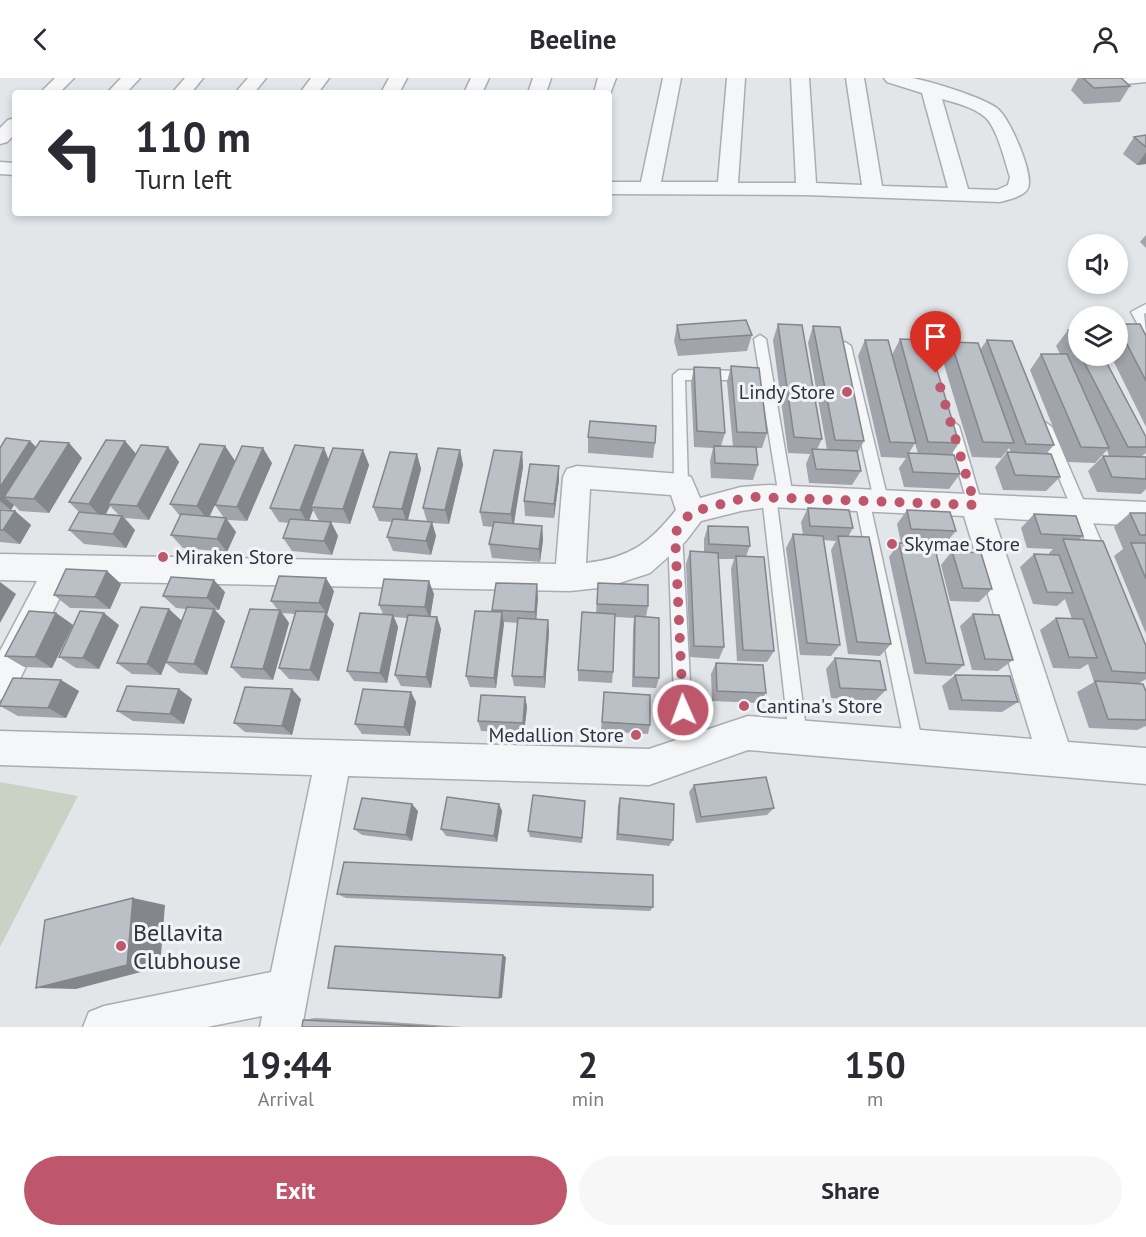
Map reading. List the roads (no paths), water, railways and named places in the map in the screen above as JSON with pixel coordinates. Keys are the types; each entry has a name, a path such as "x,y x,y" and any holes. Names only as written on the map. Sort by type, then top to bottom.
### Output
{"street":[{"path":"52,90 65,78"},
{"path":"119,90 131,78"},
{"path":"184,90 194,78"},
{"path":"246,90 256,78"},
{"path":"650,188 672,78"},
{"path":"728,188 736,78"},
{"path":"800,78 806,189"},
{"path":"855,78 873,192"},
{"path":"612,188 806,189 960,196 1000,196 1018,188 1020,177 1001,125 992,113 976,104 893,78"},
{"path":"930,90 960,196"},
{"path":"0,138 12,127"},
{"path":"570,578 577,477 681,485 683,523"},
{"path":"0,567 570,578 607,574 639,564 683,523 741,499 777,496 1146,513"},
{"path":"975,505 1054,757"},
{"path":"0,684 60,567"},
{"path":"0,748 649,767 748,733 1146,766"},
{"path":"104,1027 285,1008 333,759"}],"lane":[{"path":"1091,84 1146,79"},
{"path":"1146,308 1137,312 1146,328"},
{"path":"760,339 766,376 798,737"},
{"path":"845,346 914,746"},
{"path":"681,485 679,375 766,376"},
{"path":"1038,411 1106,573"},
{"path":"949,417 975,505"},
{"path":"683,523 685,755"}],"place":[{"name":"Lindy Store","path":"847,392"},
{"name":"Skymae Store","path":"892,544"},
{"name":"Miraken Store","path":"163,557"},
{"name":"Cantina's Store","path":"744,706"},
{"name":"Medallion Store","path":"636,735"},
{"name":"Bellavita Clubhouse","path":"121,946"}]}
